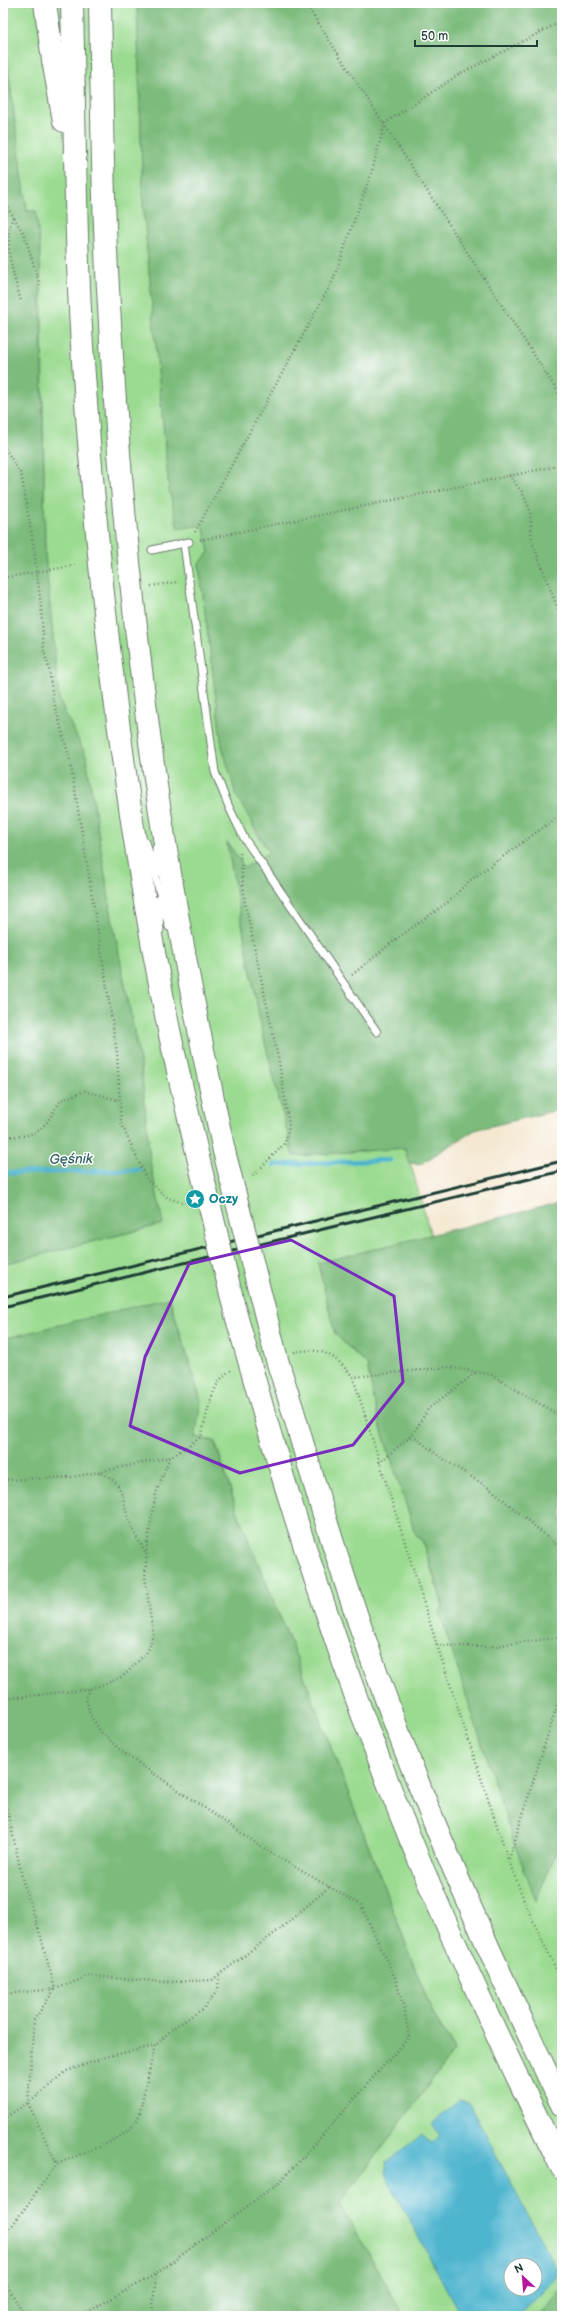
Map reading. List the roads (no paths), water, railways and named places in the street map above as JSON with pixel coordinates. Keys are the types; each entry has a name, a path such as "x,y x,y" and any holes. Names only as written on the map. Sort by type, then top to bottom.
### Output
{"highway":[{"path":"45,3 53,60 75,182"},
{"path":"72,3 75,182 86,410 96,528 124,759 143,888 167,1021 236,1315 313,1575 390,1788 486,2010 562,2168"},
{"path":"100,3 108,287 125,520 152,756 171,884 196,1017 224,1151 277,1360 337,1553 416,1778 473,1911 562,2105"}],"lane":[{"path":"152,550 187,543 215,772 229,807 244,838 377,1032"},
{"path":"152,756 157,886 161,942"},
{"path":"124,759 157,886 196,1017"},
{"path":"162,950 167,1021"}],"water":[{"path":"458,2101 469,2103 557,2271 556,2278 543,2291 543,2257 503,2257 503,2297 538,2297 519,2316 461,2316 385,2174 387,2163 422,2134 432,2143 440,2136 432,2124"}],"waterway":[{"name":"Gęśnik","path":"274,1165 390,1160"},
{"name":"Gęśnik","path":"3,1173 139,1170"}],"railway":[{"path":"3,1297 562,1161"},
{"path":"3,1307 562,1171"}],"place":[{"name":"Oczy","path":"195,1199"}]}
